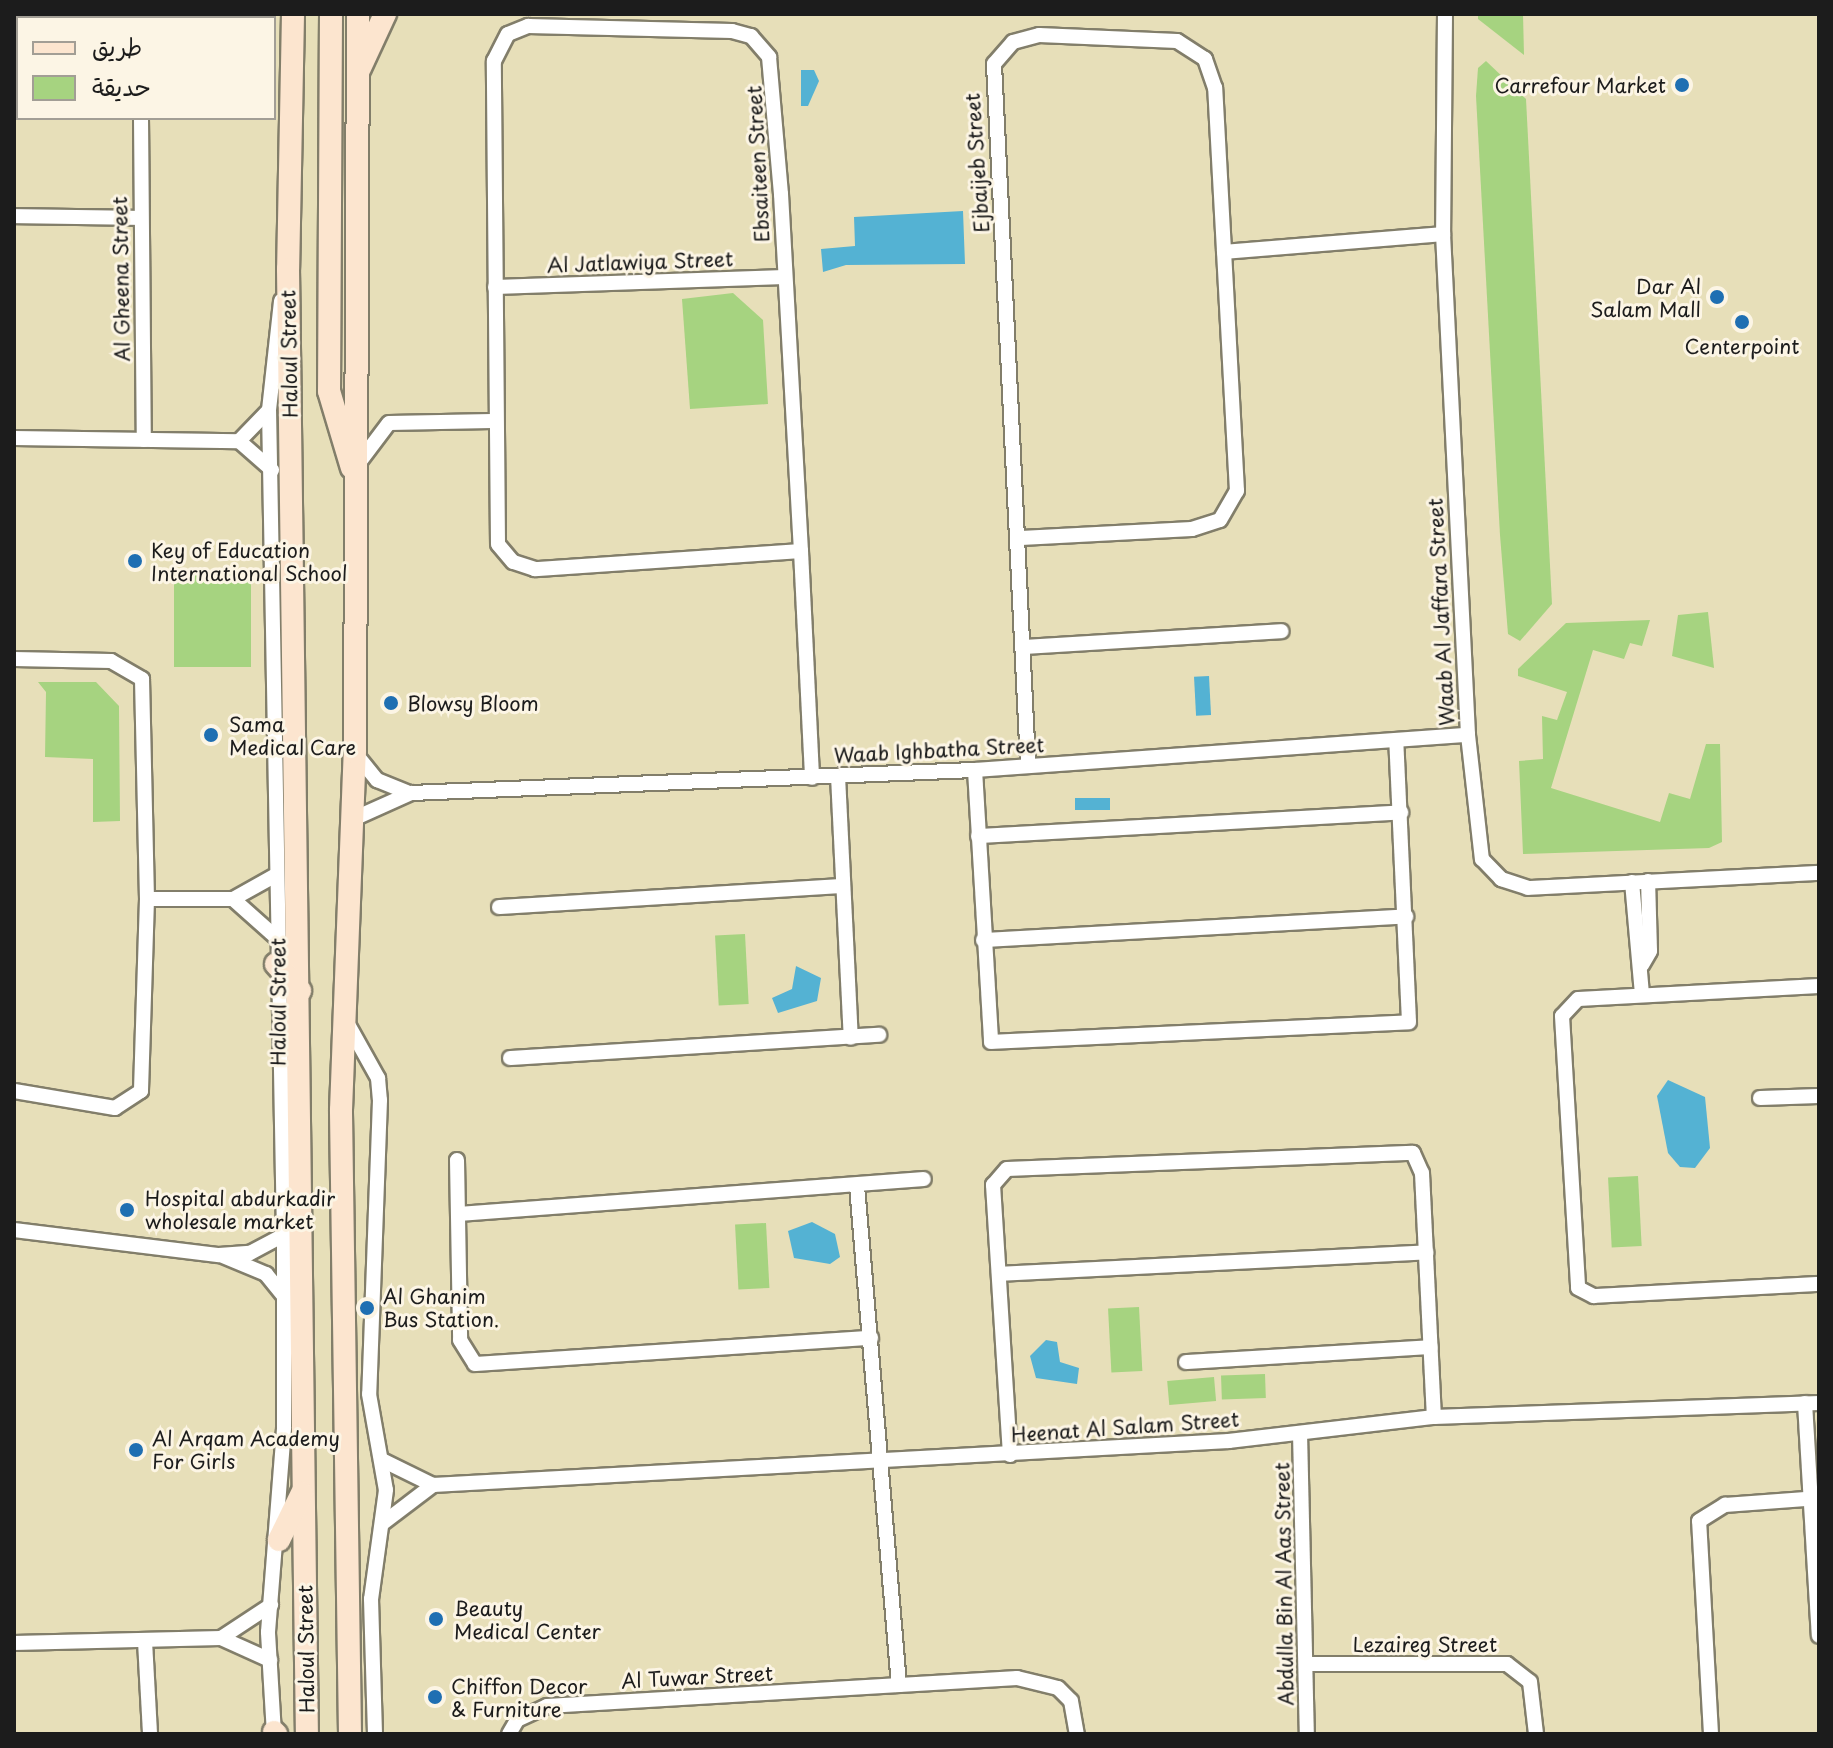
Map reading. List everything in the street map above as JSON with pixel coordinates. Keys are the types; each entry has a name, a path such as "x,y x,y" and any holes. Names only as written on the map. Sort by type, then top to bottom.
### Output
{"main road":[{"name":"Haloul Street","path":"293,14 288,269 300,991 307,1734"},
{"path":"331,14 329,391 339,441 355,473"},
{"name":"Haloul Street","path":"350,1734 343,1015 355,752 358,14"},
{"path":"357,73 385,14"},
{"path":"276,964 300,991"},
{"path":"279,1540 304,1489"}],"street":[{"name":"Waab Al Jaffara Street","path":"1445,14 1443,234 1468,735 1478,840 1490,870 1528,888 1819,873"},
{"name":"Ebsaiteen Street","path":"801,551 524,567 495,537 492,421 495,53 508,34 528,26 732,31 759,43 773,67 801,551 812,778"},
{"name":"Ejbaijeb Street","path":"1021,538 1192,529 1229,512 1238,476 1215,88 1199,53 1158,38 1039,35 1001,51 993,91 1021,538 1028,765"},
{"name":"Al Gheena Street","path":"141,120 139,218 144,440"},
{"path":"14,216 139,218"},
{"path":"1224,252 1443,234"},
{"name":"Haloul Street","path":"275,1733 270,1660 271,1605 279,1540 284,1235 276,964 273,470 269,410 288,269"},
{"name":"Al Jatlawiya Street","path":"495,287 785,277"},
{"path":"239,441 269,410"},
{"path":"355,473 371,438 389,423 492,421"},
{"path":"14,438 239,441 273,470"},
{"path":"1023,647 1282,631"},
{"path":"14,659 111,661 142,679 147,899 141,1091 115,1108 14,1091"},
{"name":"Waab Ighbatha Street","path":"353,819 411,793 975,770 1468,735"},
{"path":"975,770 988,1036 999,1046 1409,1022 1396,740"},
{"name":"Waab Ighbatha Street","path":"355,752 377,780 411,793"},
{"path":"838,776 851,1038"},
{"path":"978,836 1401,812"},
{"path":"147,899 233,899 276,875"},
{"path":"1642,995 1642,965 1650,951 1648,881"},
{"path":"1632,882 1634,952 1642,965"},
{"path":"499,907 842,886"},
{"path":"233,899 277,938"},
{"path":"983,940 1406,916"},
{"path":"1819,986 1578,999 1562,1016 1578,1288 1594,1296 1819,1284"},
{"name":"Haloul Street","path":"343,1015 379,1089 369,1394 384,1461 383,1524 371,1599 375,1734"},
{"path":"510,1058 879,1035"},
{"path":"1760,1098 1819,1096"},
{"path":"1010,1455 993,1185 1002,1169 1392,1149 1420,1162 1434,1417"},
{"path":"457,1160 461,1351 475,1364 871,1338"},
{"path":"459,1214 924,1179"},
{"path":"857,1186 871,1338 877,1463 899,1685"},
{"path":"14,1230 219,1255 250,1253 284,1235"},
{"path":"999,1274 1426,1252"},
{"path":"219,1255 266,1274 284,1296"},
{"path":"1186,1362 1431,1347"},
{"path":"1812,1403 1819,1636"},
{"name":"Heenat Al Salam Street","path":"384,1461 433,1485 1010,1455 1300,1433 1434,1417 1812,1403"},
{"name":"Abdulla Bin Al Aas Street","path":"1300,1433 1308,1664 1307,1734"},
{"path":"383,1524 433,1485"},
{"path":"1711,1734 1699,1521 1725,1505 1815,1498"},
{"path":"221,1638 271,1605"},
{"path":"14,1643 221,1638 270,1660"},
{"path":"145,1641 150,1734"},
{"name":"Lezaireg Street","path":"1308,1664 1507,1664 1530,1682 1536,1734"},
{"name":"Al Tuwar Street","path":"509,1734 524,1715 547,1706 1040,1679 1071,1701 1077,1734"}],"green space":[{"path":"1478,14 1523,14 1524,55 1478,19"},
{"path":"1486,61 1526,99 1552,604 1520,641 1508,634 1500,535 1476,96 1478,68"},
{"path":"733,293 763,320 768,404 690,409 682,299"},
{"path":"174,571 251,571 251,667 174,667"},
{"path":"1708,612 1714,668 1672,656 1678,615"},
{"path":"1650,620 1642,646 1630,643 1624,659 1593,650 1551,788 1660,822 1669,793 1690,799 1706,744 1720,744 1722,842 1709,848 1523,854 1519,761 1543,759 1542,716 1557,720 1567,692 1518,676 1518,669 1566,623"},
{"path":"38,682 96,682 119,706 120,821 93,822 93,759 45,757 46,692"},
{"path":"745,934 749,1004 719,1005 715,936"},
{"path":"1638,1176 1642,1246 1612,1247 1608,1178"},
{"path":"766,1223 769,1288 738,1290 735,1225"},
{"path":"1139,1307 1142,1371 1111,1373 1108,1309"},
{"path":"1265,1374 1266,1398 1222,1400 1221,1376"},
{"path":"1214,1377 1216,1401 1169,1405 1167,1381"}],"water":[{"path":"801,70 814,70 819,81 808,106 801,106"},
{"path":"963,211 965,264 846,265 823,272 821,249 855,246 854,217"},
{"path":"1209,676 1211,715 1196,716 1194,677"},
{"path":"1075,798 1110,798 1110,810 1075,810"},
{"path":"796,966 821,978 817,1001 778,1013 772,998 792,989"},
{"path":"1668,1080 1705,1097 1710,1148 1695,1168 1680,1167 1668,1153 1657,1096"},
{"path":"812,1222 835,1234 840,1257 830,1264 794,1258 788,1231"},
{"path":"1046,1340 1057,1342 1060,1362 1079,1368 1077,1384 1036,1378 1030,1356"}],"place":[{"name":"Carrefour Market","path":"1682,85"},
{"name":"Dar Al Salam Mall","path":"1717,297"},
{"name":"Centerpoint","path":"1742,322"},
{"name":"Key of Education International School","path":"135,561"},
{"name":"Blowsy Bloom","path":"391,703"},
{"name":"Sama Medical Care","path":"211,735"},
{"name":"Hospital abdurkadir wholesale market","path":"127,1210"},
{"name":"Al Ghanim Bus Station.","path":"367,1308"},
{"name":"Al Arqam Academy For Girls","path":"136,1450"},
{"name":"Beauty Medical Center","path":"436,1619"},
{"name":"Chiffon Decor & Furniture","path":"435,1697"}]}
